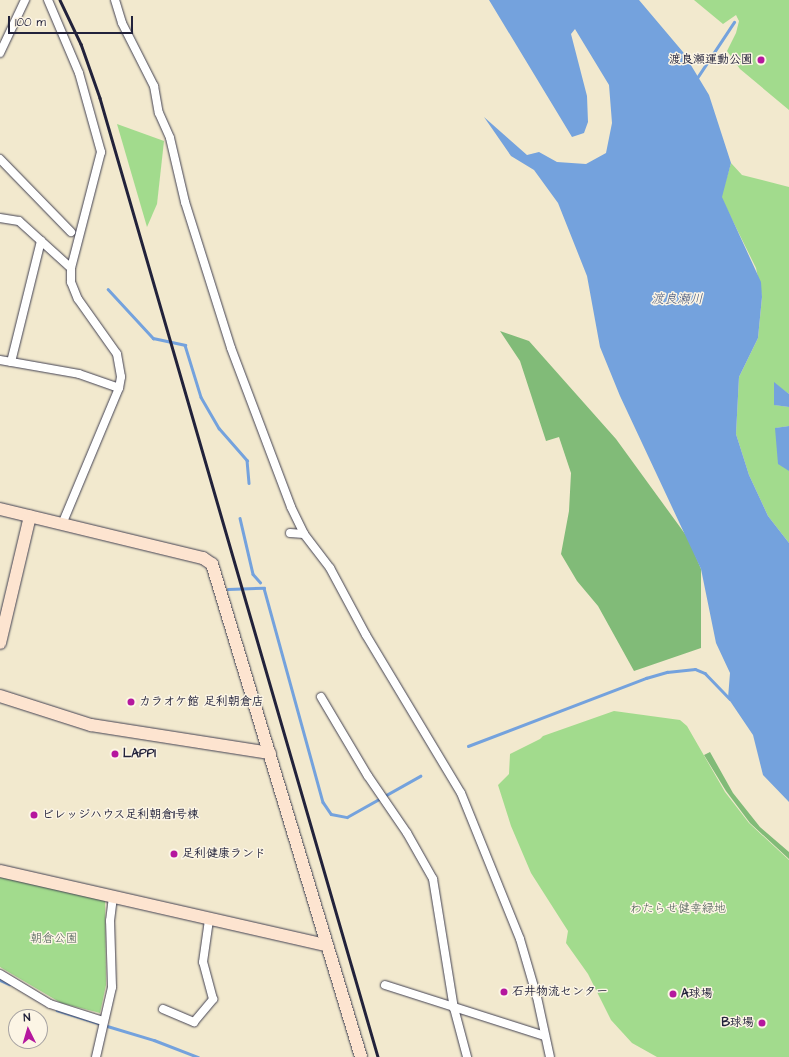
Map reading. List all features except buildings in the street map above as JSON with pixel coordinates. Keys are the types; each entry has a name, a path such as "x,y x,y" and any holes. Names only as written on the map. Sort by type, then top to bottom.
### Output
{"street":[{"path":"0,53 25,0"},
{"path":"48,0 79,73 102,152 71,268 70,277 74,290 117,354 121,377 119,388 62,524"},
{"path":"115,0 122,23 154,86 157,104 168,130 185,202 231,348 261,433 304,534 330,568 366,635 461,793 520,939 538,997 550,1057"},
{"path":"0,159 71,232"},
{"path":"0,218 19,221 71,268"},
{"path":"11,362 41,241"},
{"path":"0,360 79,374 119,388"},
{"path":"0,509 203,558 212,564 361,1057"},
{"path":"0,643 30,516"},
{"path":"290,533 304,534"},
{"path":"0,696 91,725 270,753"},
{"path":"321,697 368,776 407,833 433,879 454,1008 467,1057"},
{"path":"0,871 209,920 327,945"},
{"path":"96,1057 113,971 110,921 113,898"},
{"path":"163,1008 194,1022 213,999 203,962 209,920"},
{"path":"0,974 50,1004 104,1021"},
{"path":"385,985 545,1036"}],"green space":[{"name":"渡良瀬運動公園","path":"694,0 789,0 789,110 740,69 727,51 736,33 739,21 736,15 723,24"},
{"path":"117,124 164,141 157,204 147,227"},
{"path":"731,163 742,175 789,187 789,394 774,383 775,405 789,407 789,426 776,428 789,471 789,543 768,516 749,475 736,434 739,377 758,338 762,297 756,268 721,197"},
{"path":"500,331 529,341 616,439 688,538 701,569 701,648 634,671 598,606 577,581 561,554 569,511 571,473 559,437 546,441 520,361"},
{"name":"わたらせ健幸緑地","path":"614,711 680,720 687,726 725,792 749,823 789,860 789,1057 657,1057 632,1043 611,1020 588,974 566,943 568,931 531,873 511,826 498,785 509,774 510,754 543,736"},
{"path":"710,752 733,793 760,827 789,852 789,859 750,823 726,791 704,755"},
{"name":"朝倉公園","path":"0,876 105,900 106,985 100,1013 61,1003 0,967"}],"water":[{"name":"渡良瀬川","path":"489,0 639,0 683,52 709,95 731,163 722,197 761,282 762,297 758,338 739,377 736,434 749,475 768,516 789,543 789,802 763,775 753,735 728,698 730,673 716,643 701,569 620,396 600,347 587,276 558,203 534,170 511,156 484,117 527,155 539,152 557,162 586,164 606,153 612,123 609,85 575,29 571,34 587,96 588,122 584,133 572,137"},
{"path":"774,382 789,394 789,407 774,405"},
{"path":"789,426 789,471 778,464 775,428"}],"waterway":[{"path":"697,78 734,22"},
{"path":"108,289 153,338 185,345 201,397 219,428 247,460 249,483"},
{"path":"240,518 253,574 260,582"},
{"path":"228,589 264,588 323,802 331,814 347,817 420,776"},
{"path":"468,746 646,678 667,672 695,669 705,673 730,699"},
{"path":"0,980 9,984"},
{"path":"57,1010 98,1023"},
{"path":"104,1025 154,1040 198,1057"}],"railway":[{"path":"60,0 81,44 100,98 378,1057"}],"place":[{"name":"渡良瀬運動公園","path":"761,60"},
{"name":"カラオケ館 足利朝倉店","path":"131,702"},
{"name":"LAPPI","path":"115,754"},
{"name":"ビレッジハウス足利朝倉1号棟","path":"34,815"},
{"name":"足利健康ランド","path":"174,854"},
{"name":"石井物流センター","path":"504,992"},
{"name":"A球場","path":"673,994"},
{"name":"B球場","path":"762,1023"}]}
